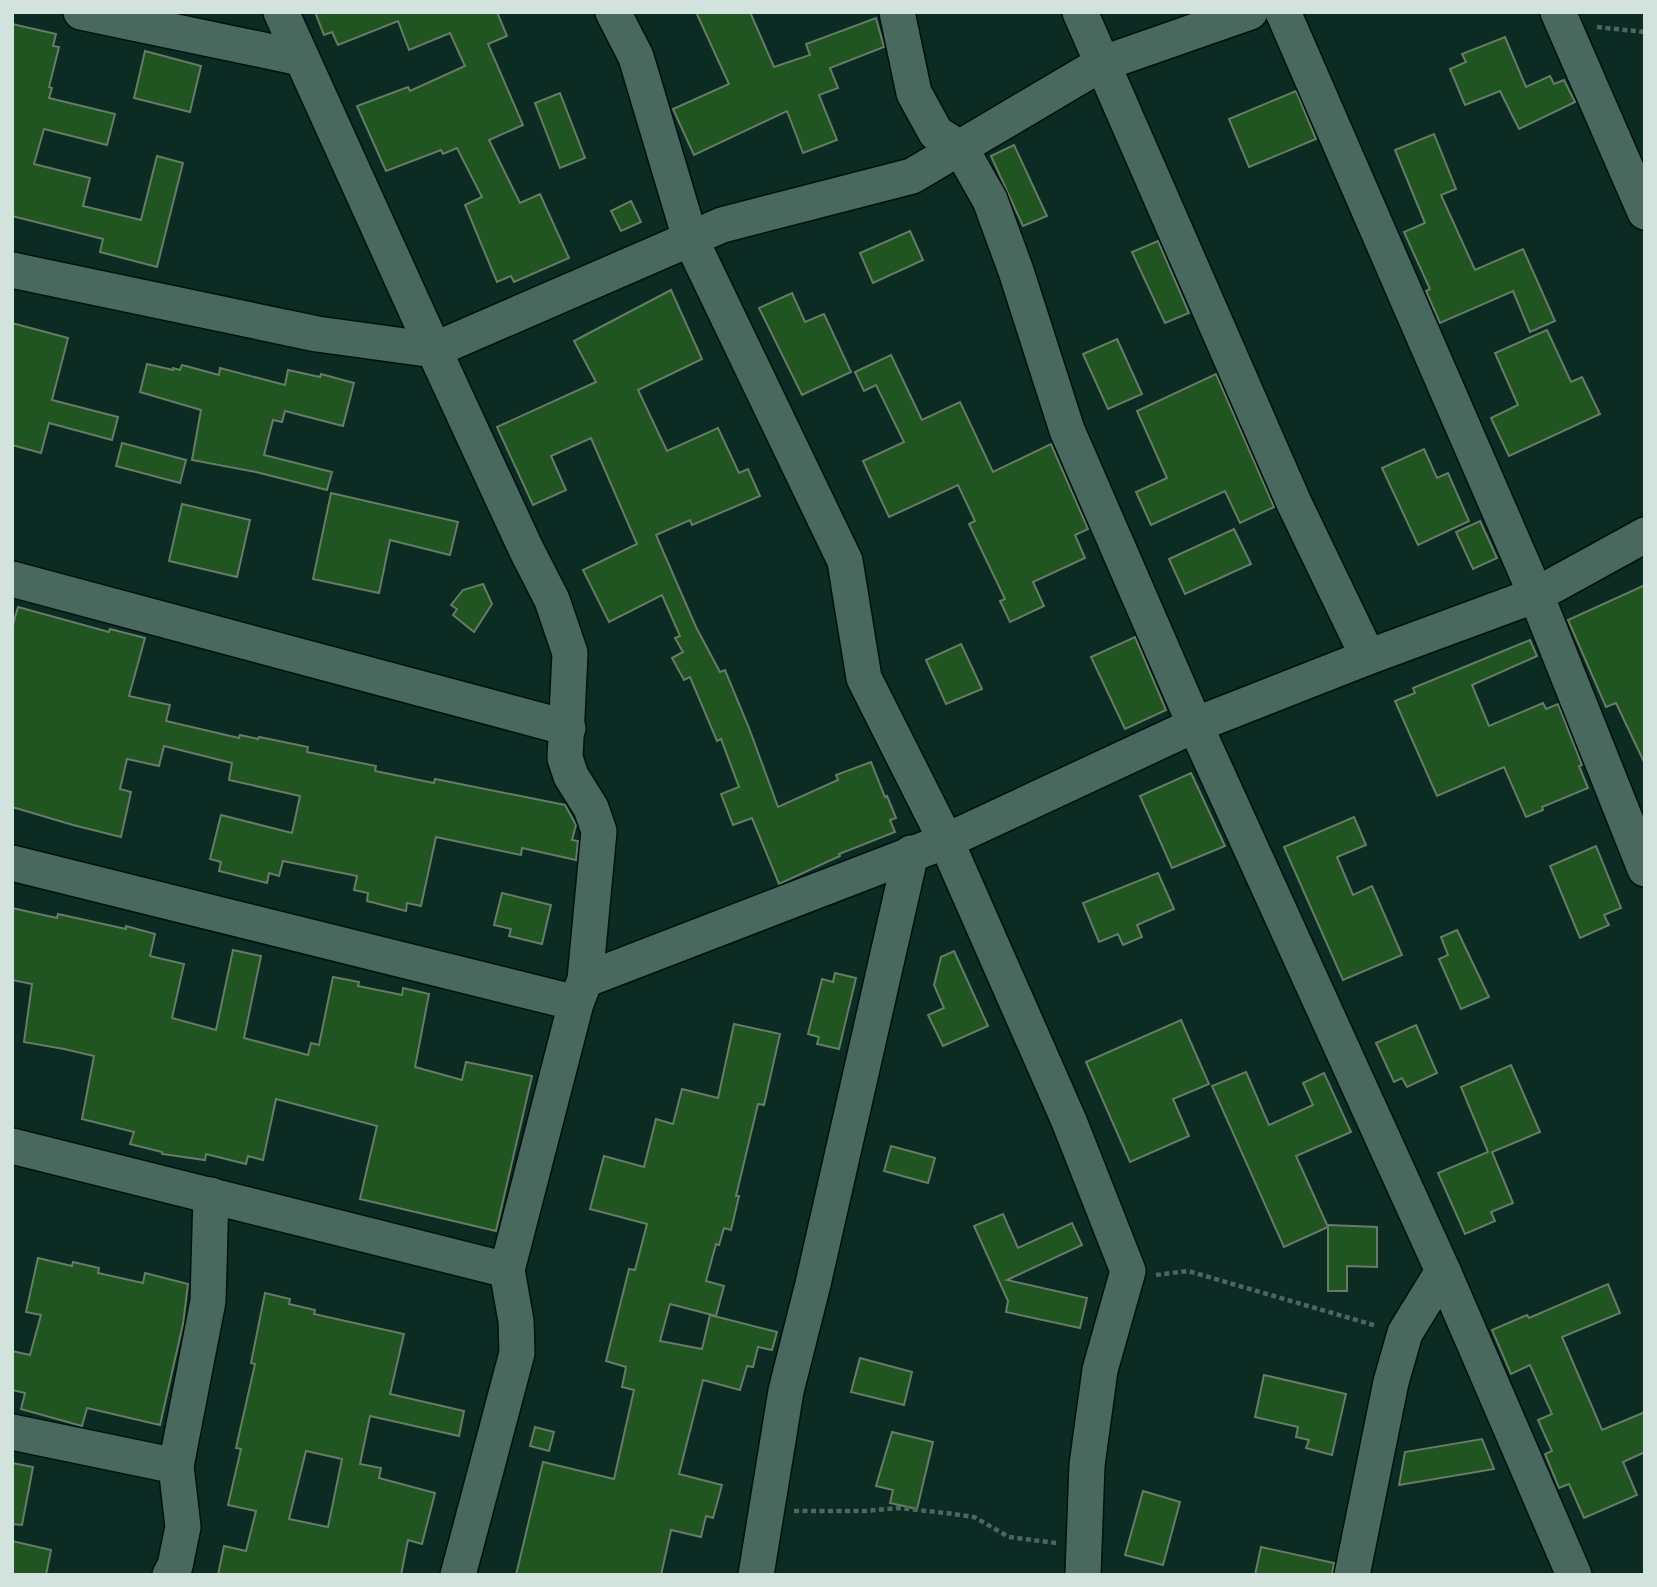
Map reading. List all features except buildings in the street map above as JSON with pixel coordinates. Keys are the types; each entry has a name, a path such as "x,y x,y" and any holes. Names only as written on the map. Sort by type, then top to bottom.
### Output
{"street":[{"path":"82,12 301,58"},
{"path":"281,12 434,350 552,600 570,653 565,758 571,776 591,808 600,831 580,992 507,1270 516,1321 517,1353 458,1575"},
{"path":"613,12 636,57 691,238 845,561 864,678 946,841 1069,1121 1128,1271 1100,1370 1087,1465 1084,1561"},
{"path":"897,12 914,93 936,133 961,149 990,200 1016,271 1067,430 1195,725 1443,1271 1574,1575"},
{"path":"1080,12 1294,503 1368,657"},
{"path":"12,270 317,334 434,350 722,225 912,176 1101,65 1250,12"},
{"path":"1283,12 1536,595 1645,869"},
{"path":"1559,15 1645,212"},
{"path":"12,863 580,992 911,853 946,841 1195,725 1536,595 1645,535"},
{"path":"12,579 568,728"},
{"path":"756,1575 786,1391 911,853"},
{"path":"12,1146 507,1270"},
{"path":"170,1575 175,1566 183,1527 176,1466 208,1301 211,1195"},
{"path":"1352,1575 1391,1382 1405,1333 1443,1271"},
{"path":"12,1432 176,1466"}],"path":[{"path":"1559,15 1598,27 1645,32"},
{"path":"1128,1271 1161,1275 1188,1270 1405,1333"},
{"path":"765,1511 864,1511 899,1508 974,1517 1009,1537 1084,1561"}]}
